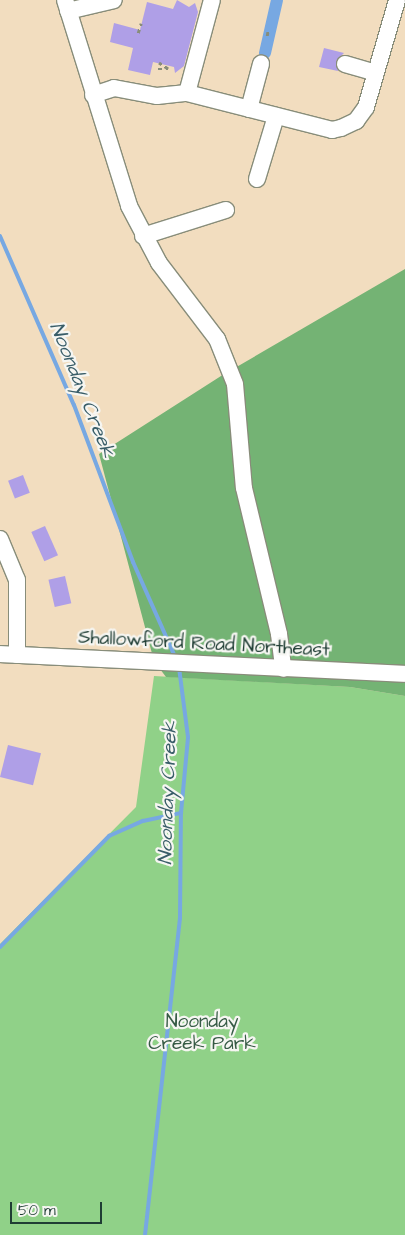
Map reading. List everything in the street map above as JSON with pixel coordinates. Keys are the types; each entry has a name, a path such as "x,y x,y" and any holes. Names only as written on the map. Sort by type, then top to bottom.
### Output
{"street":[{"path":"114,0 67,6 117,177 143,236 217,339 235,384 246,497 280,634 283,669"},
{"path":"187,93 212,0"},
{"path":"93,95 114,88 157,96 187,93 332,130 349,125 362,115 398,0"},
{"path":"250,109 261,64"},
{"path":"346,64 376,73"},
{"path":"257,178 276,116"},
{"path":"143,236 226,210"},
{"path":"0,539 17,580 17,655"},
{"name":"Shallowford Road Northeast","path":"0,654 405,674"}],"path":[{"path":"138,33 141,23"},
{"path":"267,36 268,30"},
{"path":"158,69 168,68 159,63"}],"green space":[{"path":"405,269 405,696 350,687 166,677 154,661 99,454 221,376"},
{"name":"Noonday Creek Park","path":"154,676 350,687 405,696 405,1235 0,1235 0,944 136,807"}],"building":[{"path":"177,0 189,7 195,3 198,12 184,66 175,73 174,67 153,62 150,75 128,70 133,48 110,42 114,23 140,30 147,2 173,9"},
{"path":"324,48 344,53 336,61 338,71 319,67"},
{"path":"23,475 30,493 15,498 8,481"},
{"path":"45,526 58,555 44,561 31,532"},
{"path":"65,576 71,603 55,607 48,580"},
{"path":"8,745 41,753 33,785 0,777"}],"waterway":[{"path":"265,53 277,0"},
{"name":"Noonday Creek","path":"0,236 74,405 133,562 176,659"},
{"name":"Noonday Creek","path":"145,1235 180,918 181,813 188,737 179,668"},
{"path":"0,947 109,836 143,821 181,813"}]}
